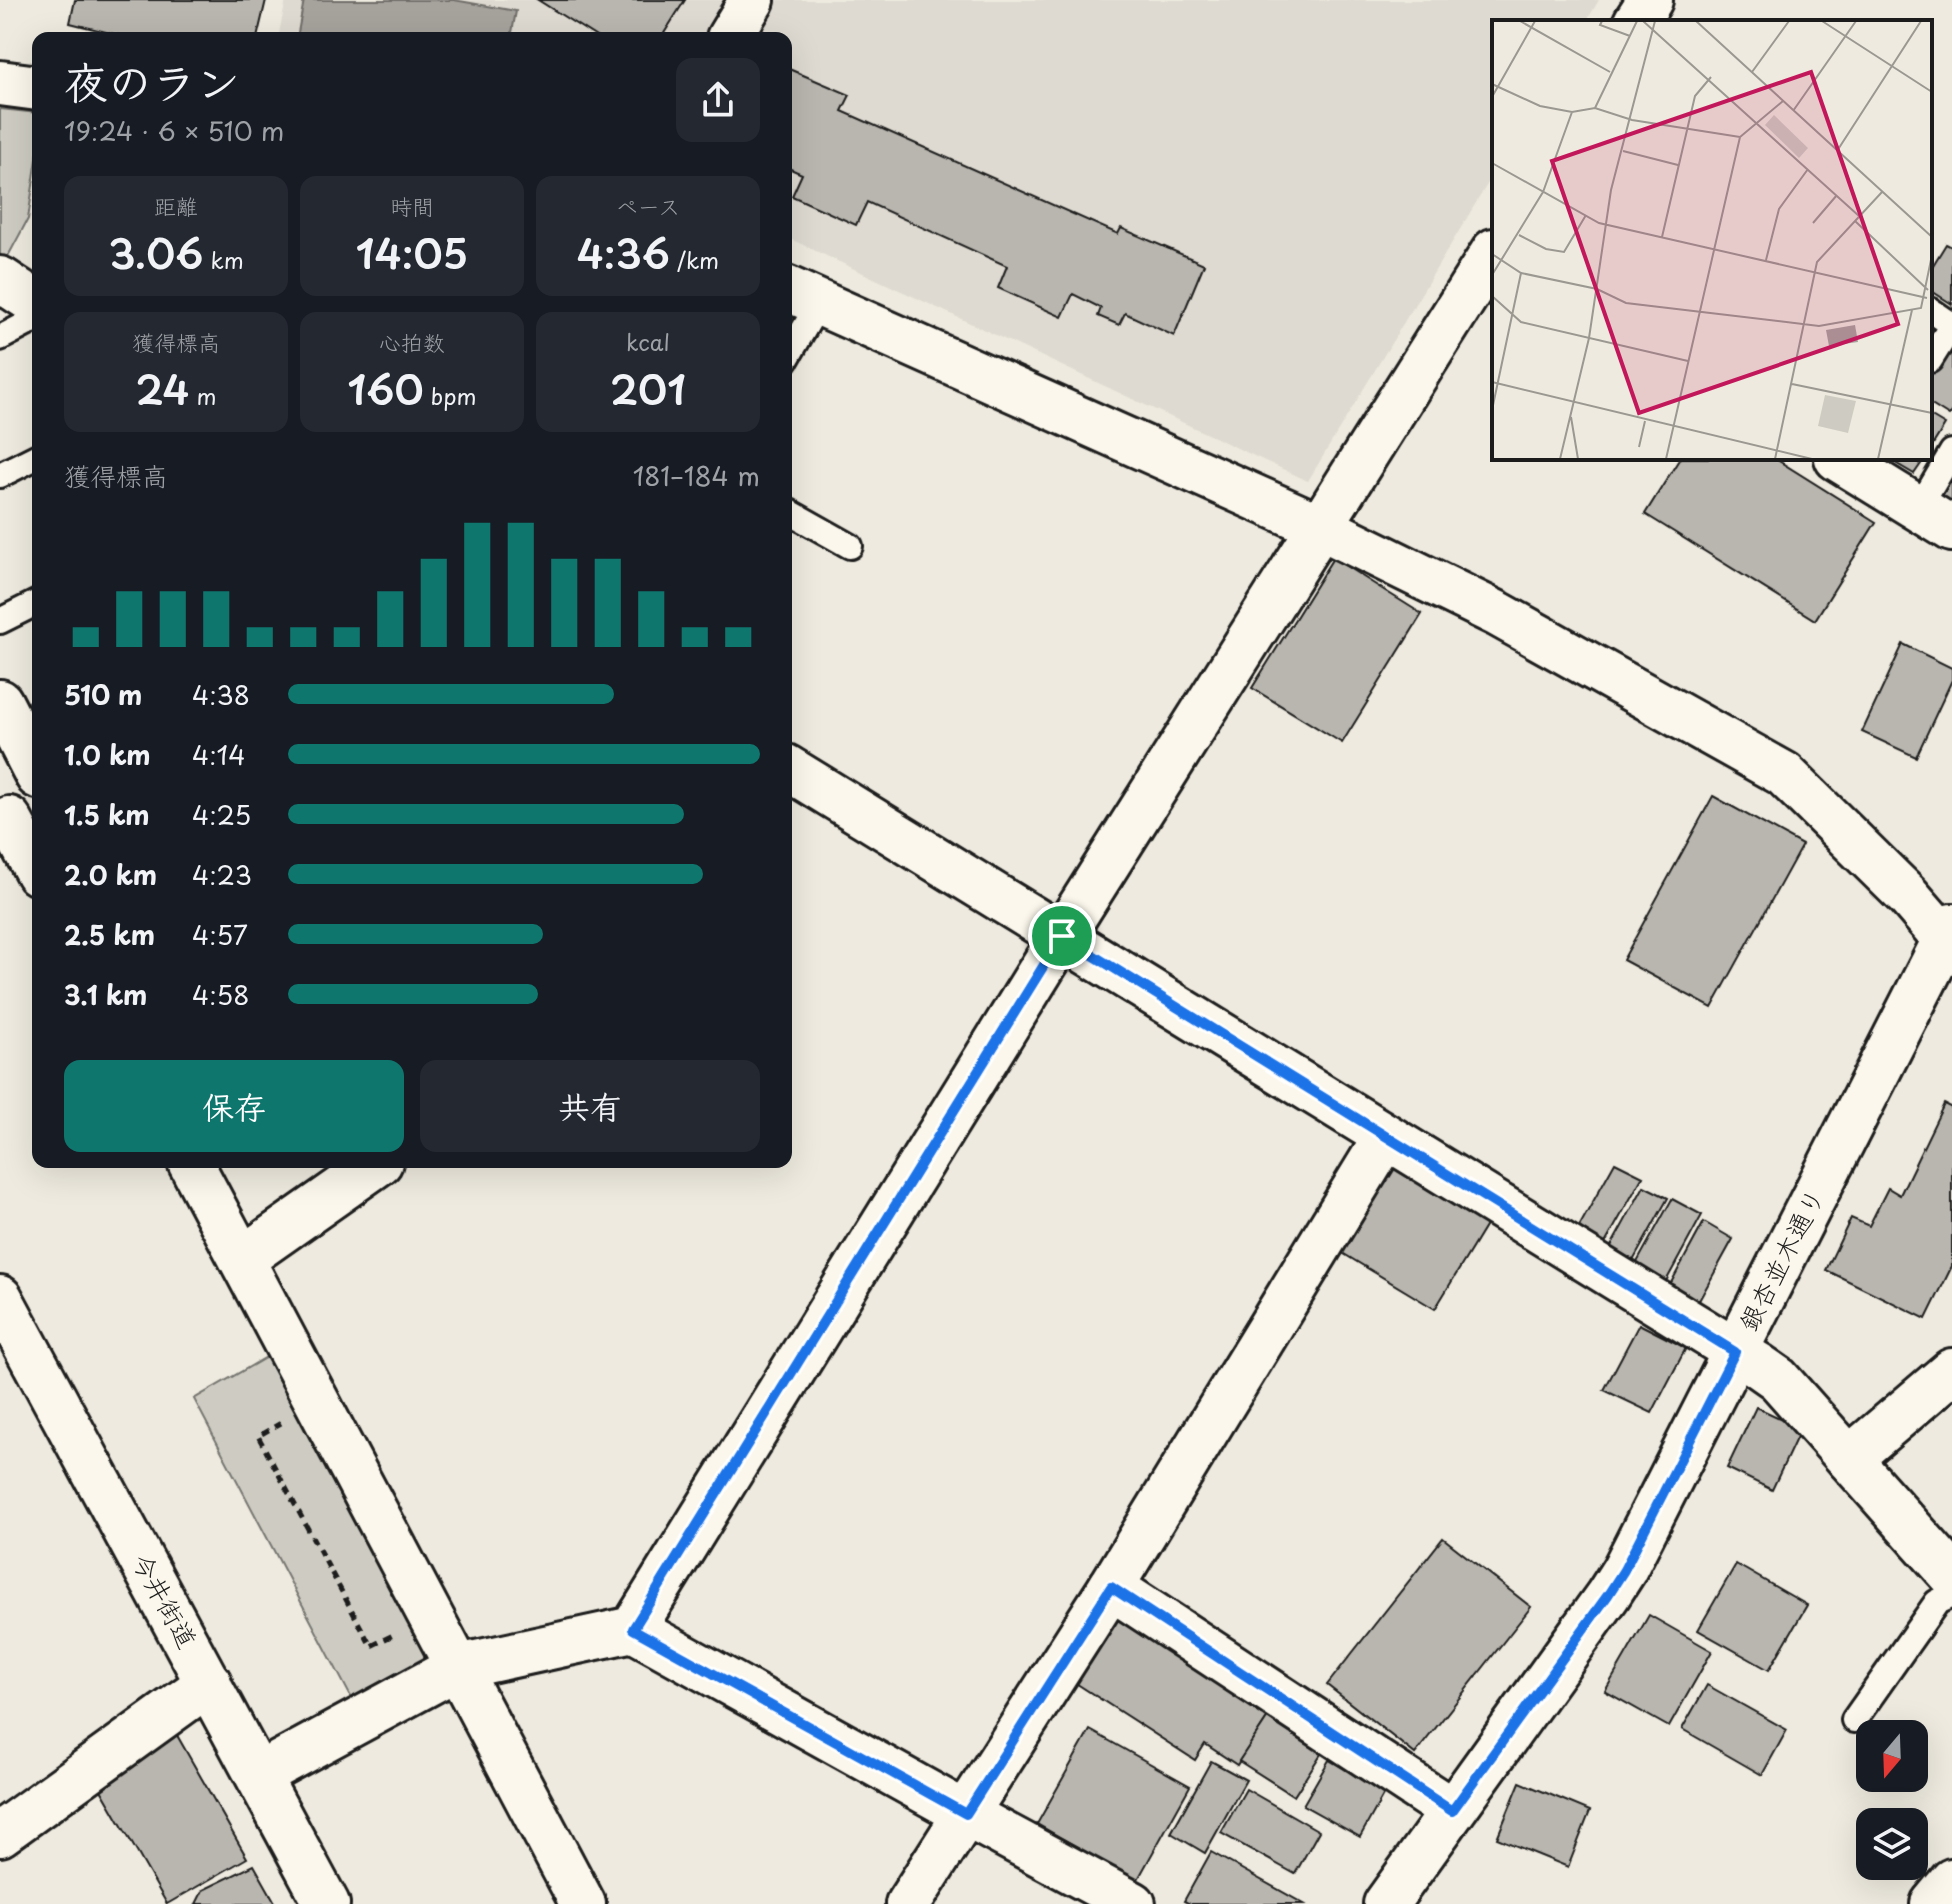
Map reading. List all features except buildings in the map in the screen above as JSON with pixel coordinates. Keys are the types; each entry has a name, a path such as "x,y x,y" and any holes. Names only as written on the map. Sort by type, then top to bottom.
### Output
{"street":[{"path":"733,32 752,0"},
{"path":"1637,20 1650,0"},
{"path":"0,83 32,87"},
{"path":"633,1629 1062,936 1492,254"},
{"path":"0,279 32,300"},
{"path":"803,295 1321,527 1498,614 1784,774 1950,936"},
{"path":"1856,463 1935,518"},
{"path":"0,702 32,764"},
{"path":"792,771 1758,1365 1778,1379 1952,1575"},
{"path":"16,816 32,857"},
{"name":"銀杏並木通り","path":"1386,1904 1624,1570 1950,936"},
{"path":"908,1904 1111,1587 1386,1137"},
{"path":"193,1168 583,1904"},
{"path":"242,1259 371,1168"},
{"name":"今井街道","path":"2,1309 327,1904"},
{"path":"1849,1459 1952,1371"},
{"path":"1111,1587 1452,1811"},
{"path":"258,1775 458,1667 633,1629 1133,1904"},
{"path":"0,1834 209,1683"},
{"path":"1933,1904 1952,1881"}],"lane":[{"path":"792,337 803,295"},
{"path":"1932,311 1952,325 1932,357"},
{"path":"0,338 32,321"},
{"path":"1935,518 1952,452"},
{"path":"0,475 32,459"},
{"path":"792,513 850,546"},
{"path":"0,621 32,605"},
{"path":"1854,1720 1937,1602 1952,1595"}],"path":[{"path":"317,1403 258,1436 371,1646 429,1616"}],"shaded area":[{"path":"286,0 1599,0 1587,20 1492,20 1492,176 1308,481 792,240 792,32 279,32"},
{"path":"304,0 454,0 516,11 512,32 298,32"},
{"path":"0,109 32,112 32,192 28,219 6,260 0,256"},
{"path":"277,1351 433,1655 352,1699 194,1399"}],"route":[{"path":"1062,936 1735,1352 1624,1570 1452,1811 1111,1587 966,1814 633,1629 1062,936"}]}
